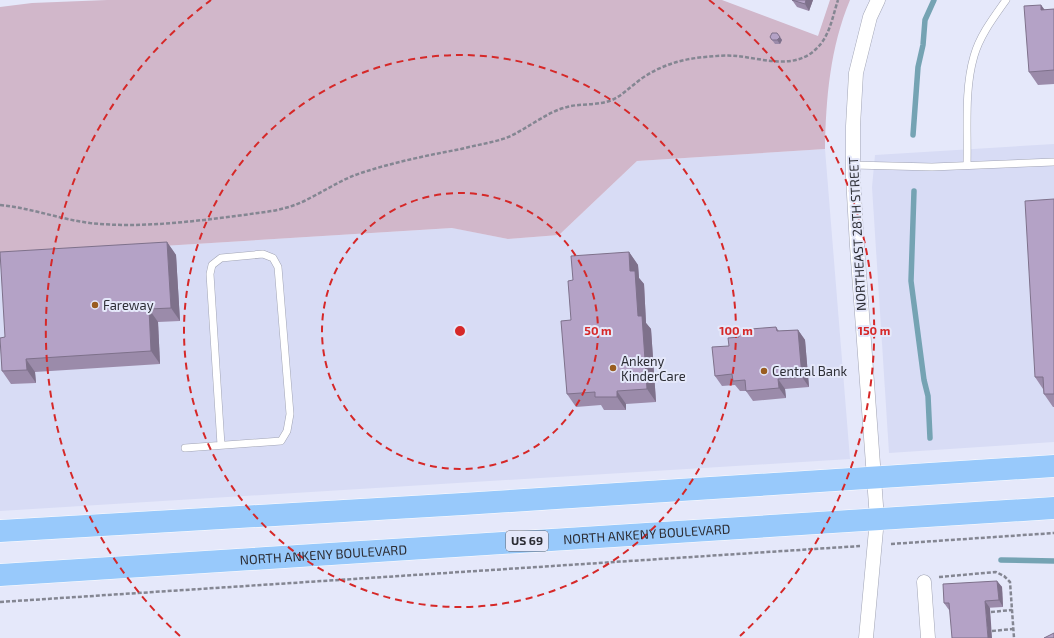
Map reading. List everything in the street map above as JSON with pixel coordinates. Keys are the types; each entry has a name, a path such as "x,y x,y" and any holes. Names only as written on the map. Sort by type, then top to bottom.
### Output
{"main road":[{"path":"0,531 463,504 1054,466"},
{"name":"NORTH ANKENY BOULEVARD","path":"0,575 1054,508"}],"street":[{"name":"NORTHEAST 28TH STREET","path":"866,638 877,519 857,254 853,165 853,126 856,73 870,17 878,0"},
{"path":"924,588 928,638"}],"lane":[{"path":"967,165 968,90 974,55 986,29 1006,0"},
{"path":"853,165 932,167 1054,162"},
{"path":"185,448 281,441 287,431 290,414 278,267 273,258 263,254 221,258 212,265 210,274 221,445"}],"path":[{"path":"0,205 28,209 86,222 126,224 194,221 281,209 308,200 355,174 404,161 485,144 506,138 527,128 557,110 612,100 620,96 656,70 672,63 686,59 718,56 738,56 782,63 798,60 810,54 820,45 828,30 838,0"},
{"path":"0,602 1054,533"},
{"path":"924,588 934,592 934,578 936,577 996,572 1010,582 1014,638"},
{"path":"991,612 1012,610"},
{"path":"992,631 1013,629"}],"shaded area":[{"path":"107,0 722,0 818,36 830,0 850,0 838,36 830,73 825,149 637,161 559,235 508,239 452,228 0,256 0,7 32,3"},
{"path":"1054,144 1054,442 889,453 872,187 875,155"},
{"path":"825,149 850,459 0,511 0,256 453,228 508,239 559,235 637,161"}],"building":[{"path":"792,0 806,0 805,4"},
{"path":"1041,5 1041,10 1054,9 1054,70 1029,72 1024,6"},
{"path":"772,33 777,33 780,37 777,40 772,40 770,37"},
{"path":"1054,199 1054,394 1044,394 1043,377 1035,377 1025,201"},
{"name":"Fareway","path":"167,242 171,308 149,309 151,351 26,359 27,370 2,371 0,338 5,337 0,252"},
{"name":"Ankeny KinderCare","path":"629,252 630,271 635,271 638,316 642,316 647,389 617,391 617,397 595,397 595,392 567,394 561,321 571,320 568,281 573,280 571,256"},
{"name":"Central Bank","path":"776,327 777,331 798,330 802,377 778,379 779,388 746,391 745,380 733,381 732,374 715,376 712,347 729,346 728,338 739,337 738,330"},
{"path":"997,581 999,600 985,601 988,638 952,638 949,603 944,603 943,584"},
{"path":"1054,633 1054,638 1044,638"}],"waterway":[{"path":"913,135 918,67 923,45 925,20 934,0"},
{"path":"914,191 911,281 924,380 928,396 930,438"},
{"path":"1001,560 1054,561"}],"place":[{"name":"Fareway","path":"95,305"},
{"name":"Ankeny KinderCare","path":"613,368"},
{"name":"Central Bank","path":"764,371"}]}
